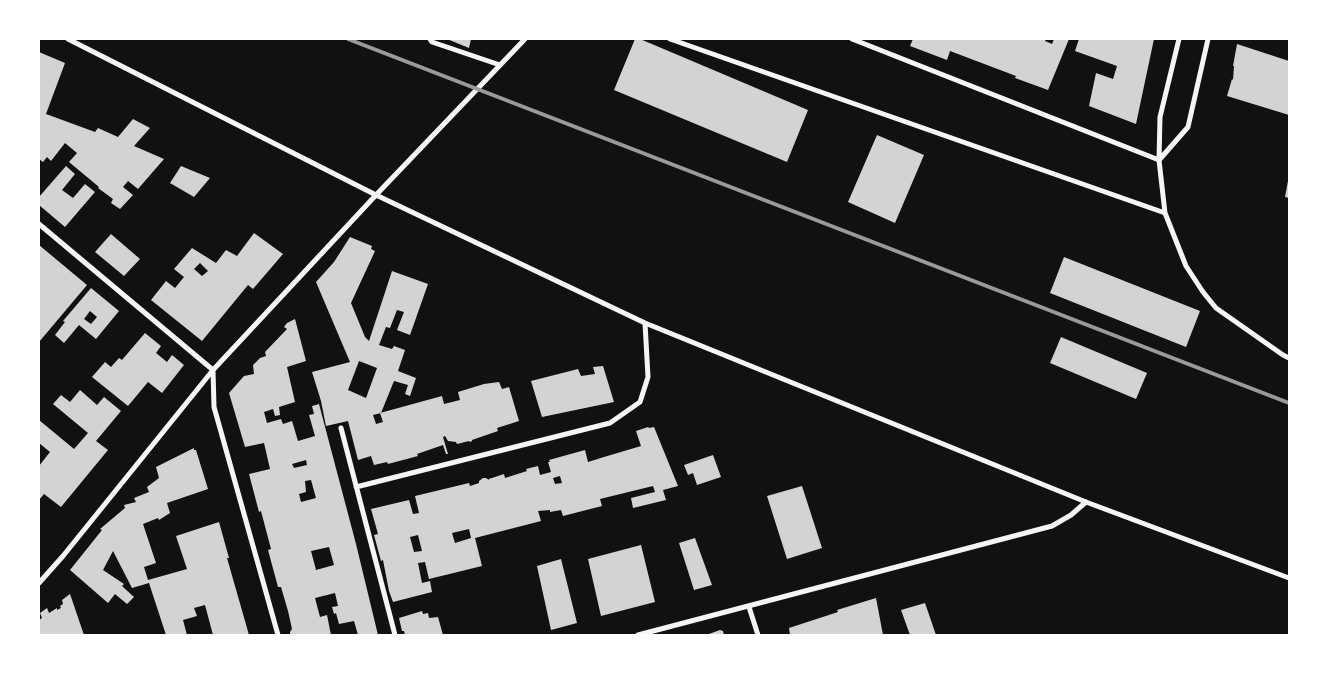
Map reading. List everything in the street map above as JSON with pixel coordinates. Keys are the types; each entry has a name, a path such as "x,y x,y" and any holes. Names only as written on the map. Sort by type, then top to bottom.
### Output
{"street":[{"path":"68,39 376,195 645,323 1086,502 1289,578"},
{"path":"430,39 432,42 500,65"},
{"path":"39,583 63,556 213,370 525,39"},
{"path":"670,39 1165,213"},
{"path":"852,39 1159,160"},
{"path":"1179,39 1160,117 1159,160 1165,213 1186,266 1216,308 1289,358"},
{"path":"1159,160 1188,126 1208,39"},
{"path":"39,224 213,370 214,407 278,635"},
{"path":"356,487 610,423 640,402 648,377 645,323"},
{"path":"341,428 395,635"},
{"path":"638,635 1052,526 1086,502"},
{"path":"749,607 758,635"}],"building":[{"path":"447,39 471,39 469,48"},
{"path":"635,39 640,39 808,110 787,162 614,90"},
{"path":"913,39 1046,39 1045,41 1052,44 1054,39 1069,39 1048,90 950,51 947,60 910,46"},
{"path":"1079,39 1154,39 1136,124 1089,106 1096,73 1113,79 1117,66 1075,51"},
{"path":"1237,44 1289,61 1289,115 1227,96 1233,80 1233,66"},
{"path":"39,52 65,63 46,114 95,132 98,128 118,137 133,119 150,128 134,146 164,159 138,189 128,181 123,187 133,195 120,209 111,203 113,199 69,162 77,153 65,143 51,161 47,157 43,162 39,159"},
{"path":"877,135 924,155 895,223 848,202"},
{"path":"66,166 75,174 62,190 73,198 85,184 95,192 65,227 39,205 39,197"},
{"path":"181,166 210,178 194,197 170,183"},
{"path":"1289,182 1289,198 1285,197"},
{"path":"254,233 283,254 253,289 248,285 202,341 151,300 166,281 175,288 184,277 174,269 192,248 216,263 226,250 237,256","holes":["200,263 208,271 202,276 194,269"]},
{"path":"111,234 140,259 124,276 95,252"},
{"path":"350,237 372,246 371,249 375,251 351,303 365,337 369,341 392,271 428,284 410,335 397,330 404,312 397,310 390,328 386,327 379,345 392,349 394,346 405,350 398,371 416,378 410,396 405,394 408,385 394,381 381,413 442,396 444,404 460,400 458,392 484,384 499,382 502,389 509,387 519,421 497,428 498,431 470,442 457,444 456,442 448,441 445,436 443,437 448,454 446,454 443,445 417,454 418,456 388,464 387,462 374,465 371,456 358,460 348,421 326,426 312,372 350,362 316,282 334,262","holes":["359,361 377,368 366,398 348,390","380,413 383,422 376,424 373,415"]},
{"path":"39,245 87,285 39,342"},
{"path":"1064,257 1200,311 1186,347 1050,293"},
{"path":"91,288 119,311 96,339 79,325 64,343 55,335 65,322 63,321","holes":["90,311 97,317 91,324 84,319"]},
{"path":"295,319 306,361 287,367 295,402 279,407 280,415 275,416 273,409 264,412 267,423 281,419 283,424 292,421 298,441 315,436 309,415 314,414 312,406 319,404 378,635 358,635 354,621 339,624 332,607 338,606 335,593 315,598 320,617 327,615 331,635 290,635 292,629 288,611 281,587 278,587 268,550 271,549 249,474 270,469 264,443 245,447 229,393 244,376 254,374 253,365 260,358 266,356 265,352 287,329 284,327","holes":["306,460 307,465 294,468 292,464","311,480 316,498 301,502 299,494 306,492 305,481","329,547 334,565 316,570 311,551"]},
{"path":"145,333 161,346 156,353 167,362 172,355 184,365 162,393 148,382 128,406 92,377 105,362 111,367 119,358 122,360"},
{"path":"1061,337 1147,373 1136,399 1050,363"},
{"path":"603,366 614,402 542,417 531,381 578,369 581,376 595,374 593,367"},
{"path":"80,390 97,405 104,397 121,411 96,441 108,450 61,507 44,494 39,500 39,466 50,452 39,443 39,420 74,449 88,433 53,404 61,395 70,402"},
{"path":"654,427 678,486 663,490 666,500 633,508 631,498 655,492 653,486 600,499 602,506 563,516 561,510 550,512 550,510 538,511 541,521 475,538 482,566 429,579 425,562 418,563 422,583 430,581 432,592 393,602 383,560 381,561 374,535 378,534 371,509 409,500 413,514 419,513 415,496 469,483 470,486 479,483 483,478 489,480 504,474 505,478 538,466 540,475 551,472 549,460 585,450 588,462 641,446 636,431","holes":["560,476 562,483 555,484 553,478","469,529 471,538 455,543 452,533","418,535 422,551 414,552 410,537"]},
{"path":"194,448 208,489 167,503 170,513 159,520 158,518 143,524 156,563 144,567 148,580 187,569 176,536 219,522 229,558 227,558 249,635 213,635 205,605 194,608 197,616 183,620 187,635 166,635 149,583 132,588 113,551 103,570 124,584 122,586 134,597 127,604 115,594 108,603 70,570 102,530 100,529 125,508 124,505 136,502 134,498 149,492 147,487 159,478 156,467"},
{"path":"713,455 721,477 697,485 693,473 688,475 684,465"},
{"path":"802,486 822,548 787,559 767,496"},
{"path":"695,538 712,585 694,590 679,543"},
{"path":"641,545 655,602 601,616 588,559"},
{"path":"561,559 577,623 551,630 537,566"},
{"path":"70,594 84,635 39,635 39,620 42,618 40,613 47,608 49,613 57,608 57,610 61,608 62,600"},
{"path":"876,598 883,635 790,635 789,628"},
{"path":"925,603 936,635 910,635 901,610"},
{"path":"422,611 423,614 428,613 429,618 438,617 443,635 405,635 399,618"},
{"path":"720,630 723,631 724,635 706,635"}],"railway":[{"path":"348,39 1289,403"}]}
